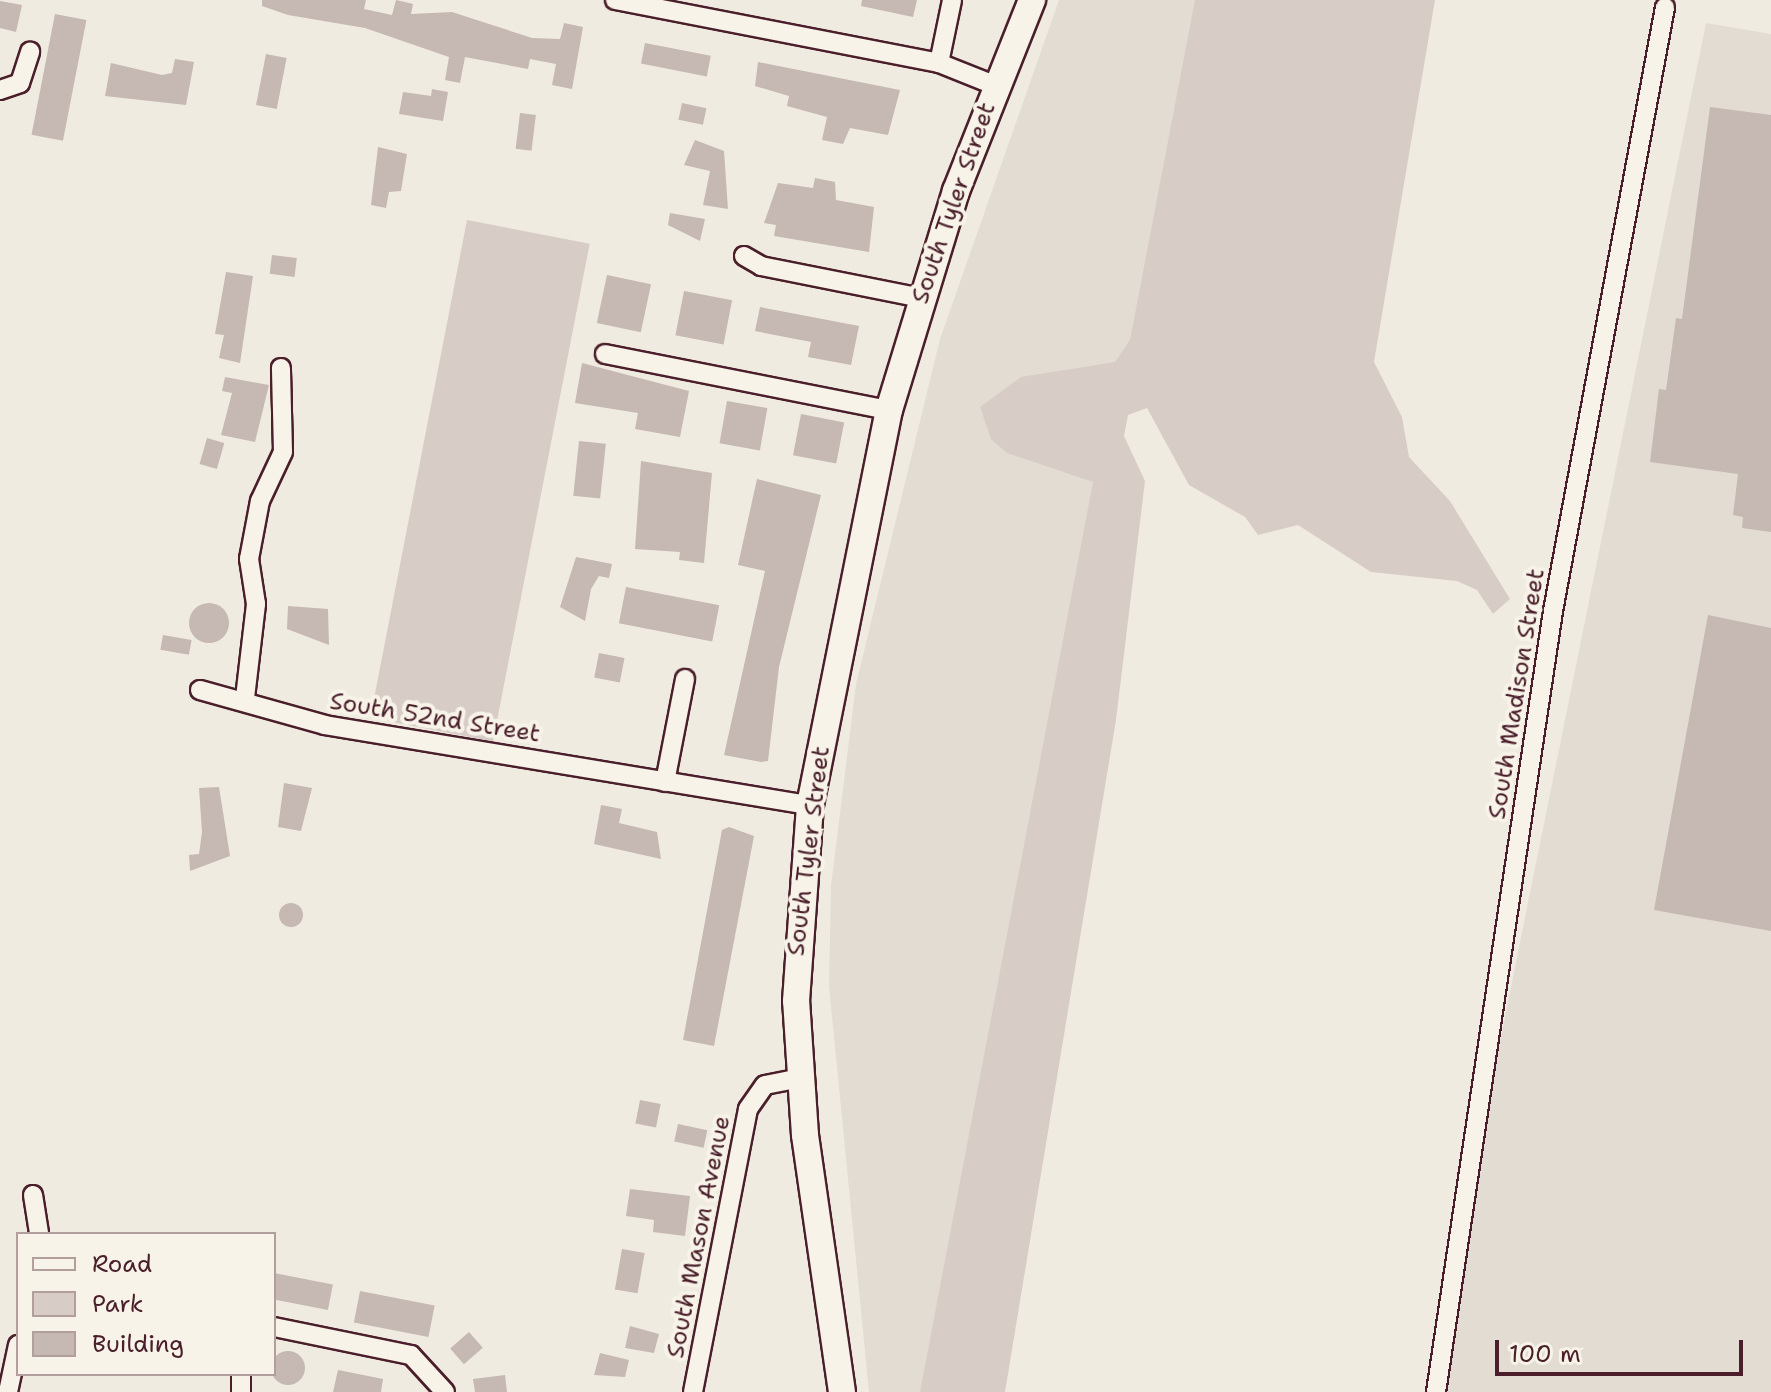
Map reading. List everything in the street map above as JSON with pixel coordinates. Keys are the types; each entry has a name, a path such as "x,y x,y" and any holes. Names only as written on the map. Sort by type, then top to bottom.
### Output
{"main road":[{"name":"South Tyler Street","path":"842,1392 801,1078 796,946 810,805 889,410 921,298 994,85 1032,0"}],"street":[{"path":"615,0 939,63 994,85"},
{"path":"939,63 952,0"},
{"name":"South Madison Street","path":"1436,1392 1553,611 1665,7"},
{"path":"0,90 20,83 30,52"},
{"path":"744,256 921,298"},
{"path":"605,354 889,410"},
{"path":"245,698 256,604 252,537 283,452 281,368"},
{"path":"665,782 685,679"},
{"name":"South 52nd Street","path":"200,690 245,698 325,725 810,805"},
{"name":"South Mason Avenue","path":"693,1392 748,1109 765,1085 801,1078"},
{"path":"33,1195 39,1232"},
{"path":"276,1327 411,1355 445,1392"},
{"path":"8,1392 16,1354"}],"shaded area":[{"path":"1059,0 1196,0 936,1392 869,1392 829,986 831,886 856,684 940,339"},
{"path":"1706,23 1771,34 1771,1392 1429,1392"}],"green space":[{"path":"1195,0 1435,0 1374,362 1402,417 1409,457 1450,501 1510,599 1493,614 1477,590 1457,581 1371,572 1298,525 1258,535 1245,517 1189,485 1147,408 1128,415 1124,436 1145,481 1116,720 1005,1392 920,1392 1093,482 1007,453 991,439 980,407 1021,377 1115,362 1130,340"},
{"path":"467,220 590,244 493,742 370,718"}],"building":[{"path":"262,0 366,0 364,9 392,15 396,0 413,4 411,14 452,12 532,38 560,39 564,23 583,27 572,89 552,85 556,64 530,59 528,69 465,57 460,83 445,80 449,57 365,28 288,15 262,6"},
{"path":"862,0 917,0 913,17 861,6"},
{"path":"0,1 22,5 16,32 0,28"},
{"path":"55,14 86,20 63,141 32,135"},
{"path":"645,43 711,56 707,76 641,64"},
{"path":"266,54 287,58 277,109 256,105"},
{"path":"175,59 194,62 186,105 105,96 111,63 162,75 172,73"},
{"path":"758,62 900,90 888,135 850,128 843,144 822,140 827,117 787,106 789,96 755,86"},
{"path":"432,89 448,92 443,121 399,114 403,92 431,96"},
{"path":"682,103 706,108 703,125 678,120"},
{"path":"1710,107 1771,115 1771,532 1742,528 1743,517 1733,515 1738,474 1650,462 1659,389 1666,390 1676,318 1682,319"},
{"path":"520,113 536,115 531,151 516,149"},
{"path":"695,140 724,151 728,209 703,205 710,171 684,165"},
{"path":"378,147 407,154 401,191 389,192 386,208 371,205"},
{"path":"815,178 835,182 836,200 874,207 869,252 774,236 776,225 764,223 778,183 813,188"},
{"path":"670,213 705,219 700,241 668,225"},
{"path":"272,255 297,258 294,277 270,274"},
{"path":"226,272 253,276 240,363 219,358 224,335 215,334"},
{"path":"607,275 651,284 641,332 597,323"},
{"path":"684,291 732,300 724,345 675,335"},
{"path":"760,307 859,326 851,365 808,357 811,342 755,331"},
{"path":"582,363 689,391 680,437 635,429 638,413 575,403"},
{"path":"225,377 269,385 255,442 221,435 232,393 222,391"},
{"path":"727,401 767,408 760,450 720,443"},
{"path":"801,414 844,422 836,464 793,455"},
{"path":"207,438 224,443 217,469 200,464"},
{"path":"579,441 606,444 600,499 573,496"},
{"path":"641,461 712,473 704,563 679,560 680,552 635,549"},
{"path":"757,479 821,495 779,667 768,761 761,762 724,755 765,571 738,565"},
{"path":"576,557 612,564 609,578 599,576 591,589 585,621 560,607"},
{"path":"626,587 719,605 712,641 619,623"},
{"path":"209,603 223,609 229,623 223,637 209,643 195,637 189,623 195,609"},
{"path":"288,606 328,609 329,645 287,629"},
{"path":"1708,615 1771,628 1771,931 1654,910"},
{"path":"163,635 192,640 189,655 160,650"},
{"path":"599,653 625,658 620,683 594,678"},
{"path":"284,783 312,788 301,831 278,827"},
{"path":"219,787 230,856 190,871 189,855 199,854 202,832 199,788"},
{"path":"601,805 622,809 619,823 657,832 661,859 594,844"},
{"path":"729,827 754,836 714,1046 683,1040 722,830"},
{"path":"291,903 302,910 303,915 296,926 291,927 280,920 279,915 286,904"},
{"path":"640,1100 661,1104 656,1128 635,1124"},
{"path":"678,1124 707,1130 704,1148 674,1142"},
{"path":"630,1189 690,1196 685,1236 653,1232 654,1220 626,1216"},
{"path":"622,1249 645,1253 638,1293 615,1289"},
{"path":"276,1273 333,1284 328,1310 276,1300"},
{"path":"360,1291 435,1306 428,1337 354,1322"},
{"path":"630,1326 659,1334 654,1353 625,1348"},
{"path":"469,1332 483,1348 464,1364 450,1348"},
{"path":"282,1352 294,1352 304,1362 304,1374 294,1384 282,1384 273,1376 276,1376 276,1356"},
{"path":"600,1353 629,1360 625,1377 594,1375"},
{"path":"338,1370 383,1379 381,1392 333,1392"},
{"path":"505,1375 507,1392 475,1392 473,1379"}]}
